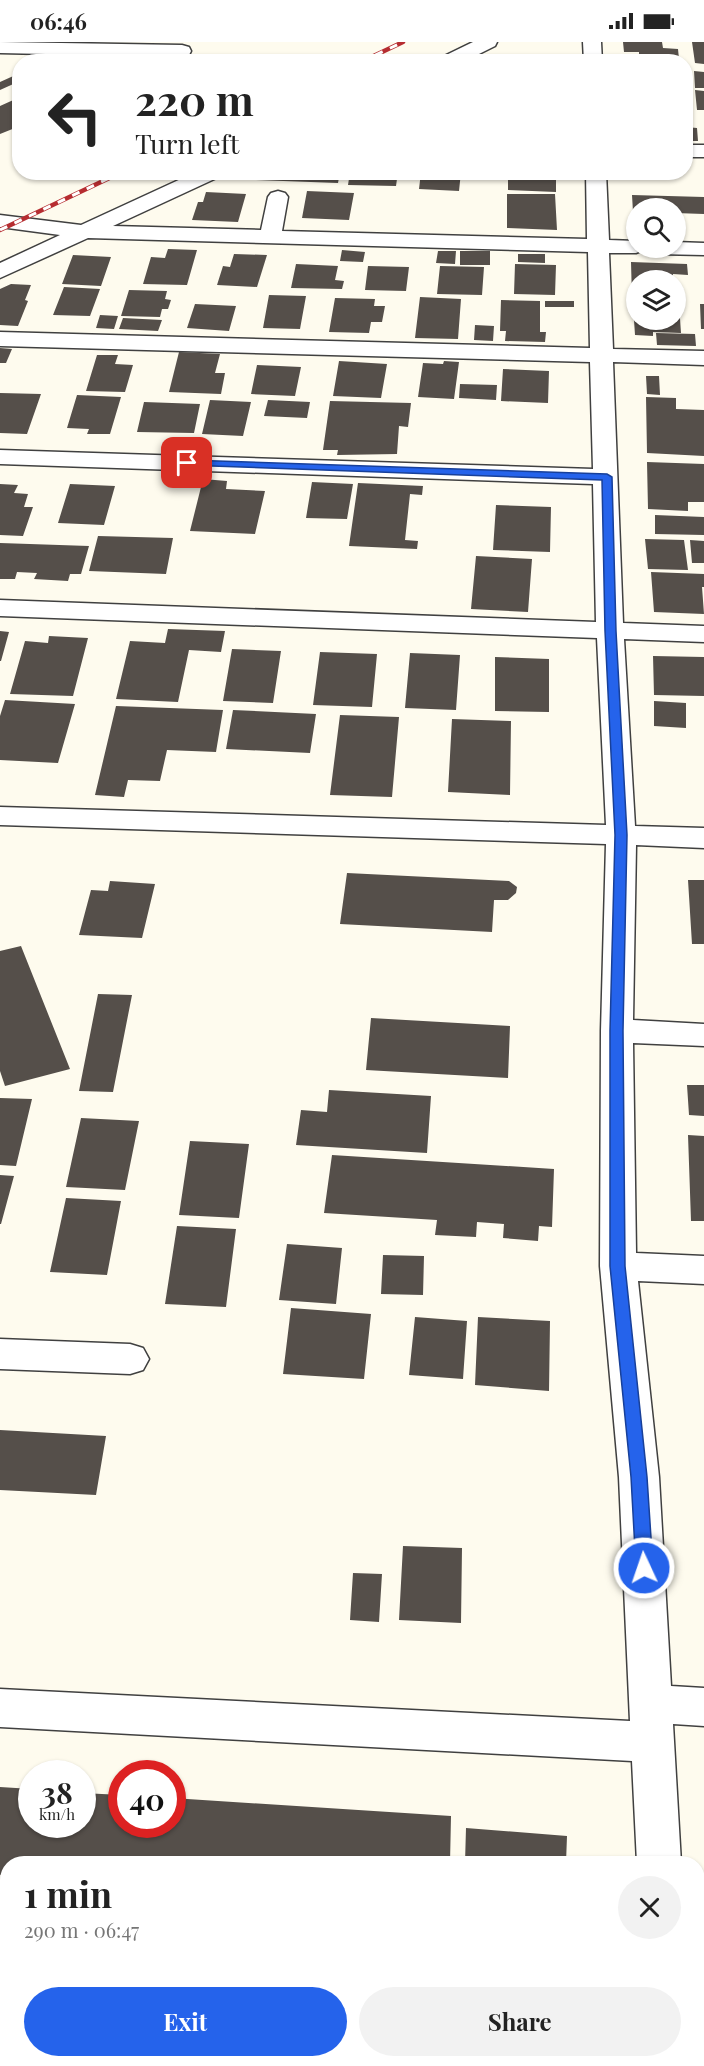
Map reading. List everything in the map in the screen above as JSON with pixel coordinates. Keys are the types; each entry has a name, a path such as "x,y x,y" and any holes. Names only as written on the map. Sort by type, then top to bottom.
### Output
{"street":[{"path":"463,54 488,42"},
{"path":"0,47 182,51"},
{"path":"0,271 197,180"},
{"path":"596,180 610,631 621,835 616,1031 618,1266 639,1477 659,1856"},
{"path":"270,237 278,198"},
{"path":"0,222 83,232 626,247"},
{"path":"686,249 704,249"},
{"path":"0,339 704,358"},
{"path":"0,457 607,477"},
{"path":"0,608 704,634"},
{"path":"0,816 704,838"},
{"path":"616,1031 704,1035"},
{"path":"618,1266 704,1270"},
{"path":"0,1354 130,1359"},
{"path":"0,1708 653,1723 704,1707"}],"building":[{"path":"623,42 662,42 663,48 678,49 678,54 639,54 639,52 624,52"},
{"path":"692,42 704,42 704,64 695,63"},
{"path":"694,71 704,72 704,88 695,88"},
{"path":"12,77 12,85 0,90 0,82"},
{"path":"695,90 704,91 704,110 697,110"},
{"path":"12,101 12,129 0,134 0,106"},
{"path":"693,128 697,128 698,141 693,141"},
{"path":"256,180 339,180 338,183"},
{"path":"349,180 397,180 396,186 348,185"},
{"path":"420,180 460,180 459,191 419,189"},
{"path":"508,180 556,180 556,192 508,190"},
{"path":"307,191 354,193 349,220 302,218"},
{"path":"206,192 246,194 238,222 192,220 198,202 203,202"},
{"path":"507,194 555,194 557,230 507,228"},
{"path":"632,195 704,197 704,214 686,213 686,198 632,198"},
{"path":"168,249 197,250 187,285 143,284 151,257 165,258"},
{"path":"342,250 365,252 363,262 340,261"},
{"path":"438,251 456,251 455,264 436,263"},
{"path":"460,251 490,251 490,265 460,265"},
{"path":"234,254 267,255 257,287 217,285 223,266 230,267"},
{"path":"518,254 545,254 545,263 518,262"},
{"path":"73,255 111,257 101,286 62,284"},
{"path":"631,262 687,264 688,275 686,275 686,270 631,270"},
{"path":"296,264 338,266 335,280 344,281 342,289 291,288"},
{"path":"515,264 556,265 555,295 514,294"},
{"path":"368,266 409,267 406,291 365,290"},
{"path":"440,266 484,267 482,295 437,294"},
{"path":"11,284 31,285 25,300 28,301 18,326 0,325 0,289"},
{"path":"64,287 100,289 90,316 53,315"},
{"path":"129,290 167,291 165,299 171,300 168,309 162,309 160,317 121,316"},
{"path":"269,295 306,296 300,329 263,328"},
{"path":"420,297 461,299 458,339 415,338"},
{"path":"335,298 375,299 374,306 385,306 382,322 371,322 369,333 329,332"},
{"path":"501,300 540,301 540,332 546,332 545,342 505,341 506,331 500,331"},
{"path":"545,301 574,301 574,307 545,307"},
{"path":"195,304 236,306 229,331 187,328"},
{"path":"700,304 704,304 704,329 701,329"},
{"path":"100,315 118,316 114,329 96,328"},
{"path":"123,318 162,320 158,331 119,329"},
{"path":"475,325 494,326 493,341 474,340"},
{"path":"635,330 681,330 681,333 653,332 653,336 635,335"},
{"path":"656,333 695,334 696,346 657,345"},
{"path":"0,348 12,349 6,363 0,363"},
{"path":"179,352 220,354 215,373 225,373 221,394 169,392"},
{"path":"97,355 118,355 115,364 133,365 125,392 86,391"},
{"path":"339,361 387,364 381,398 333,396"},
{"path":"444,361 459,362 454,399 418,397 423,363 443,364"},
{"path":"257,365 301,367 295,396 251,394"},
{"path":"503,369 549,371 548,403 501,401"},
{"path":"646,376 659,376 660,395 647,394"},
{"path":"460,384 497,385 496,400 459,398"},
{"path":"0,393 41,394 27,434 0,433"},
{"path":"77,395 121,397 110,434 87,434 89,429 67,428"},
{"path":"646,397 676,398 676,409 704,410 704,456 647,453"},
{"path":"210,400 251,402 243,436 202,434"},
{"path":"268,400 310,402 307,418 264,416"},
{"path":"330,401 411,403 408,427 399,426 397,454 337,455 338,450 323,450"},
{"path":"144,402 200,404 194,433 137,432"},
{"path":"647,462 704,464 704,502 688,502 688,511 648,509"},
{"path":"203,479 227,481 226,489 265,491 255,534 190,531"},
{"path":"312,482 353,484 347,519 306,518"},
{"path":"358,483 423,486 422,495 410,494 405,540 418,541 417,549 349,546"},
{"path":"0,484 18,485 14,493 28,494 24,507 33,507 23,536 0,535"},
{"path":"70,484 115,486 104,525 58,523"},
{"path":"496,505 551,507 550,552 493,550"},
{"path":"655,515 704,517 704,535 655,534"},
{"path":"98,536 173,538 166,574 89,571"},
{"path":"645,539 684,540 688,570 648,569"},
{"path":"690,540 704,541 704,563 692,563"},
{"path":"0,543 89,546 81,574 70,574 68,581 34,579 37,573 17,572 15,579 0,579"},
{"path":"476,556 532,559 528,612 471,609"},
{"path":"651,572 704,574 704,587 702,587 704,614 654,612"},
{"path":"168,629 225,631 221,652 189,650 178,702 116,699 130,641 165,643"},
{"path":"0,631 9,632 1,661 0,661"},
{"path":"49,636 88,638 73,696 10,694 25,641 48,643"},
{"path":"232,649 281,651 273,703 223,701"},
{"path":"320,652 377,654 372,707 313,705"},
{"path":"410,653 460,655 456,710 405,708"},
{"path":"653,656 704,657 704,696 654,695"},
{"path":"495,657 549,659 549,712 495,711"},
{"path":"5,700 75,704 58,763 0,760 0,716"},
{"path":"654,701 686,703 686,728 654,726"},
{"path":"116,706 223,710 216,752 167,750 160,781 128,780 124,797 95,795"},
{"path":"233,710 316,714 310,753 226,749"},
{"path":"340,715 399,717 392,797 330,795"},
{"path":"452,719 511,721 510,795 448,792"},
{"path":"347,873 509,881 517,887 516,893 508,900 494,900 492,932 340,924"},
{"path":"688,880 704,880 704,944 692,944"},
{"path":"110,881 155,884 142,938 79,935 91,890 108,891"},
{"path":"21,946 70,1069 5,1086 0,1071 0,951"},
{"path":"98,994 132,995 113,1092 79,1091"},
{"path":"371,1018 510,1026 508,1078 366,1070"},
{"path":"687,1085 704,1085 704,1116 689,1115"},
{"path":"329,1090 431,1096 427,1153 296,1145 301,1110 327,1112"},
{"path":"0,1098 32,1099 16,1166 0,1165"},
{"path":"81,1118 139,1121 125,1190 66,1187"},
{"path":"688,1135 704,1136 704,1221 691,1221"},
{"path":"190,1141 249,1144 239,1218 179,1215"},
{"path":"332,1155 554,1169 552,1227 539,1226 538,1241 503,1238 504,1224 477,1222 476,1237 435,1235 437,1220 324,1213"},
{"path":"0,1175 14,1176 1,1224 0,1224"},
{"path":"66,1198 121,1201 107,1275 50,1272"},
{"path":"177,1226 236,1229 226,1307 165,1304"},
{"path":"287,1244 342,1248 336,1304 279,1300"},
{"path":"383,1255 424,1256 423,1295 381,1294"},
{"path":"291,1308 371,1314 364,1379 283,1374"},
{"path":"415,1317 467,1321 463,1379 409,1375"},
{"path":"478,1317 550,1321 549,1391 475,1385"},
{"path":"0,1430 106,1436 96,1495 0,1490"},
{"path":"403,1546 462,1548 461,1623 399,1620"},
{"path":"353,1573 382,1574 379,1622 350,1620"},
{"path":"0,1787 18,1788 18,1838 96,1838 96,1794 108,1794 108,1838 186,1838 186,1799 451,1816 450,1856 0,1856"},
{"path":"466,1828 567,1836 566,1856 465,1856"}],"railway":[{"path":"378,54 403,42"},
{"path":"0,230 105,180"}],"route":[{"path":"187,463 607,477 610,631 621,835 616,1031 618,1266 639,1477 644,1568"}]}
